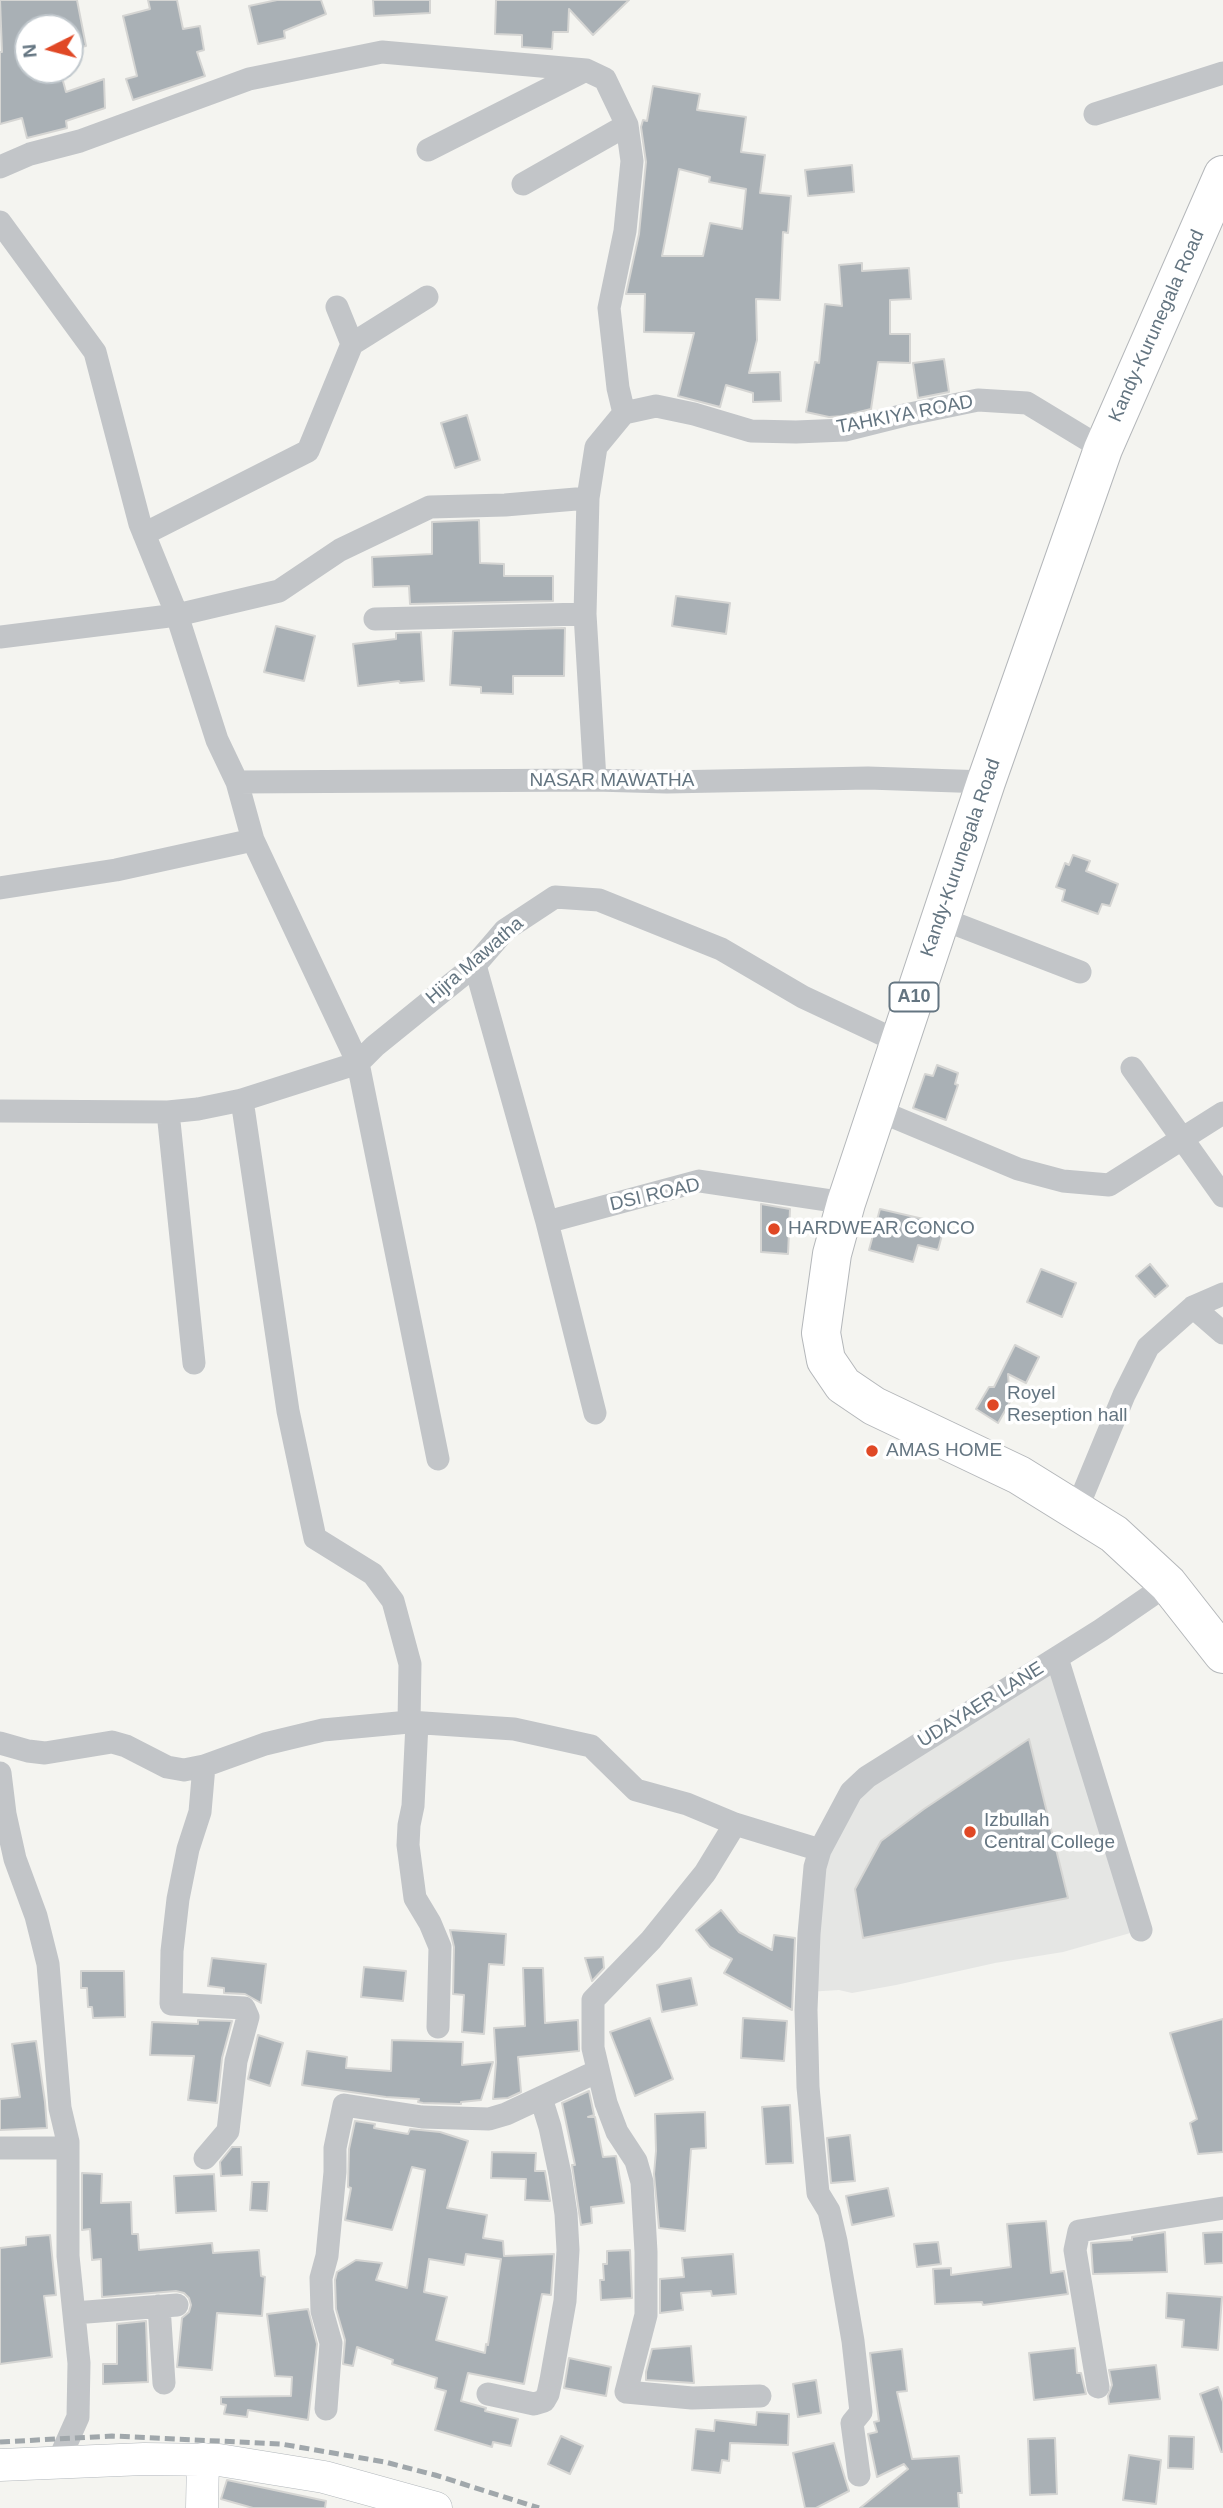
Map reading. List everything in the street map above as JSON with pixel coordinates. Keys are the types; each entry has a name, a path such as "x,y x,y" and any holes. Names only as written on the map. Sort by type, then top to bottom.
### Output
{"highway":[{"name":"Kandy-Kurunegala Road","path":"1223,175 1103,449 986,782 846,1203 832,1254 821,1333 826,1360 843,1385 874,1406 1019,1475 1114,1534 1168,1584 1223,1654"}],"street":[{"path":"0,167 30,154 80,141 249,79 382,52 586,70 605,79 627,125 632,161 625,231 609,308 618,388 624,413 596,447 588,498 585,614 595,780"},
{"path":"428,150 586,70"},
{"path":"1095,114 1223,73"},
{"path":"523,184 627,125"},
{"path":"0,222 95,352 144,534 177,615 217,740 237,782 253,840 358,1063 438,1459"},
{"path":"144,534 307,452 352,344 427,297"},
{"path":"337,307 352,344"},
{"name":"TAHKIYA ROAD","path":"624,413 656,406 751,431 796,432 845,430 978,400 1027,403 1103,449"},
{"path":"0,637 177,615 279,591 340,550 429,507 505,505 588,498"},
{"path":"375,619 585,614"},
{"name":"NASAR MAWATHA","path":"237,782 667,782 868,778 986,782"},
{"path":"0,888 116,870 253,840"},
{"name":"Hijra Mawatha","path":"0,1111 198,1110 242,1100 358,1063 375,1046 475,965 505,930 555,897 599,900 722,949 803,997 899,1042"},
{"path":"940,918 1080,972"},
{"path":"475,965 547,1222 595,1413"},
{"path":"1132,1068 1223,1196"},
{"path":"242,1100 288,1411 315,1538 373,1574 393,1601 410,1664 413,1806 408,1845 415,1898 440,1947 438,2027"},
{"path":"877,1110 1018,1169 1062,1181 1109,1185 1223,1113"},
{"path":"168,1112 194,1363"},
{"name":"DSI ROAD","path":"547,1222 699,1181 846,1203"},
{"path":"1076,1511 1124,1395 1148,1347 1194,1307 1223,1294"},
{"path":"1194,1307 1223,1333"},
{"name":"UDAYAER LANE","path":"859,2475 852,2423 861,2412 853,2341 829,2211 818,2193 808,2087 806,2010 809,1934 815,1867 820,1850 851,1792 867,1777 1057,1658 1168,1584"},
{"path":"1057,1658 1141,1930"},
{"path":"0,1743 45,1753 112,1742 126,1746 167,1767 184,1770 204,1766 265,1744 323,1730 413,1723 514,1729 591,1746 636,1790 687,1804 735,1824 820,1850"},
{"path":"204,1766 200,1812 188,1849 178,1899 172,1951 171,2004 244,2008 248,2017 236,2061 228,2131 205,2158"},
{"path":"0,1773 5,1814 15,1859 36,1916 48,1964 60,2108 68,2148 68,2256 79,2363 78,2417 58,2462"},
{"path":"735,1824 705,1873 652,1940 593,2000 593,2048 606,2103 613,2122 636,2161 642,2182 646,2315 626,2392 692,2398 760,2396"},
{"path":"326,2409 331,2343 322,2311 321,2278 327,2256 335,2148 344,2105 422,2117 489,2119 506,2114 598,2071"},
{"path":"488,2394 534,2404 544,2400 551,2380 565,2301 568,2250 560,2174 551,2127 541,2098"},
{"path":"0,2148 68,2148"},
{"path":"1098,2387 1075,2250 1079,2231 1223,2208"},
{"path":"74,2313 168,2305 163,2384"},
{"path":"202,2508 203,2459"},
{"path":"0,2465 203,2459 251,2464 324,2477 436,2508"}],"shaded area":[{"name":"Izbullah Central College","path":"1057,1658 1141,1930 1063,1952 995,1963 896,1985 852,1993 839,1990 807,1992 812,1894 851,1792"}],"building":[{"path":"0,0 77,0 80,14 14,14 14,84 64,84 66,92 104,79 105,108 66,121 67,128 27,138 22,118 0,124"},
{"path":"148,0 177,0 183,29 200,26 204,50 197,52 205,76 133,100 126,79 137,76 123,16 150,9"},
{"path":"277,0 321,0 326,14 284,31 285,38 258,44 249,6"},
{"path":"373,0 430,0 430,13 374,16"},
{"path":"496,0 629,0 593,35 569,9 568,32 553,32 552,49 522,47 522,35 495,34"},
{"path":"653,86 700,94 697,110 746,117 741,152 765,155 760,193 791,196 788,233 783,232 780,300 756,299 757,340 749,373 780,372 781,401 753,402 753,393 726,385 720,407 678,396 694,333 644,332 645,294 626,294 639,234 646,162 641,127 643,120 647,121","holes":["679,169 710,177 709,182 746,189 742,229 710,223 703,256 662,256"]},
{"path":"852,165 854,192 808,196 805,170"},
{"path":"862,263 862,271 909,268 911,299 890,300 890,334 910,334 910,363 878,362 871,409 829,417 806,412 815,362 819,363 825,304 842,306 839,265"},
{"path":"944,359 949,392 918,398 913,363"},
{"path":"467,415 480,460 455,468 441,423"},
{"path":"479,520 480,563 504,564 504,576 553,576 553,601 410,604 409,586 373,587 372,557 432,554 432,522"},
{"path":"676,596 730,603 726,634 672,626"},
{"path":"276,626 315,636 304,681 264,672"},
{"path":"565,628 564,676 513,676 513,694 481,693 481,687 450,685 453,631"},
{"path":"421,632 424,681 358,686 353,644 396,639 396,633"},
{"path":"1073,855 1090,861 1086,871 1118,884 1110,906 1102,904 1098,914 1062,901 1065,890 1056,887 1065,863 1069,865"},
{"path":"937,1065 958,1073 955,1084 958,1085 946,1120 913,1108 925,1074 933,1076"},
{"name":"HARDWEAR CONCO","path":"761,1204 790,1209 788,1254 761,1252"},
{"path":"880,1209 945,1224 938,1250 918,1245 913,1262 869,1250"},
{"path":"1150,1264 1168,1286 1155,1297 1136,1276"},
{"path":"1041,1269 1076,1283 1062,1317 1027,1302"},
{"path":"1015,1345 1039,1357 1026,1383 1008,1374 1010,1402 998,1423 976,1409 989,1387 994,1387"},
{"path":"1029,1739 1068,1898 863,1938 855,1889 881,1841"},
{"path":"721,1910 739,1932 772,1950 774,1935 795,1938 792,2010 724,1973 732,1959 710,1947 696,1930"},
{"path":"450,1930 506,1934 504,1965 489,1964 484,2034 462,2032 464,1995 453,1994 454,1947"},
{"path":"603,1957 604,1968 592,1981 585,1958"},
{"path":"212,1958 266,1964 261,2003 245,1994 224,1993 224,1988 208,1986"},
{"path":"364,1967 406,1971 403,2001 361,1997"},
{"path":"523,1968 543,1968 545,2023 578,2020 579,2051 518,2057 521,2092 508,2098 493,2099 496,2062 494,2028 525,2026"},
{"path":"81,1971 124,1971 125,2017 93,2018 92,2007 88,2007 87,1988 81,1988"},
{"path":"691,1978 697,2005 662,2012 657,1985"},
{"path":"650,2018 673,2079 635,2096 610,2032"},
{"path":"743,2018 787,2021 784,2061 741,2058"},
{"path":"1223,2019 1223,2152 1198,2154 1190,2123 1197,2119 1170,2033"},
{"path":"198,2020 232,2021 222,2058 217,2103 188,2100 194,2056 150,2055 152,2022 198,2024"},
{"path":"258,2035 283,2043 270,2086 248,2079"},
{"path":"392,2040 463,2042 462,2065 493,2062 481,2100 461,2104 423,2103 418,2102 419,2099 302,2085 307,2051 347,2057 346,2068 391,2071"},
{"path":"36,2041 47,2128 0,2130 0,2099 20,2097 12,2044"},
{"path":"589,2091 594,2115 588,2117 595,2117 603,2157 616,2156 624,2203 591,2207 592,2223 581,2225 572,2165 575,2165 562,2103"},
{"path":"790,2105 793,2163 766,2164 762,2107"},
{"path":"705,2112 706,2148 691,2149 685,2231 659,2228 654,2174 655,2114"},
{"path":"355,2121 375,2124 374,2128 408,2134 410,2129 440,2132 468,2141 447,2208 487,2215 483,2238 503,2241 504,2256 554,2254 551,2295 542,2294 524,2384 468,2373 461,2401 486,2408 485,2411 518,2419 511,2446 493,2442 492,2447 435,2430 446,2391 435,2388 437,2378 392,2364 393,2360 357,2347 353,2366 343,2364 345,2340 336,2309 337,2272 356,2260 382,2263 376,2280 407,2288 425,2170 412,2167 392,2230 345,2220 351,2188 348,2187 349,2149","holes":["466,2254 501,2259 485,2353 436,2340 447,2297 424,2292 429,2259 464,2265"]},
{"path":"850,2135 855,2181 831,2183 827,2138"},
{"path":"232,2147 241,2147 242,2175 221,2176 220,2162"},
{"path":"492,2152 536,2153 535,2171 545,2171 550,2201 525,2200 526,2179 491,2178"},
{"path":"82,2173 102,2174 101,2203 131,2202 132,2234 138,2234 139,2250 212,2243 213,2253 259,2250 261,2276 265,2277 262,2316 217,2313 212,2370 177,2367 182,2318 189,2312 191,2305 184,2293 176,2291 102,2297 101,2259 92,2260 90,2229 82,2230"},
{"path":"214,2174 216,2211 176,2213 174,2176"},
{"path":"252,2182 269,2182 267,2211 250,2210"},
{"path":"888,2188 894,2216 852,2225 846,2196"},
{"path":"1046,2221 1051,2273 1064,2271 1068,2294 983,2305 982,2302 935,2304 933,2269 951,2268 951,2275 1011,2267 1007,2224"},
{"path":"1165,2232 1167,2272 1093,2274 1091,2243 1132,2240 1132,2237"},
{"path":"1223,2232 1223,2263 1205,2264 1203,2233"},
{"path":"50,2235 56,2295 44,2296 52,2357 0,2364 0,2248 26,2245 26,2237"},
{"path":"938,2242 941,2264 917,2267 914,2244"},
{"path":"630,2250 632,2298 601,2300 600,2280 604,2280 603,2264 607,2264 607,2251"},
{"path":"733,2254 736,2294 712,2296 711,2291 681,2293 683,2310 660,2313 660,2279 684,2277 682,2258"},
{"path":"1167,2293 1222,2297 1218,2350 1182,2347 1184,2320 1166,2318"},
{"path":"308,2309 317,2344 308,2420 248,2410 247,2417 224,2414 226,2405 221,2404 221,2397 291,2396 292,2377 275,2376 267,2314"},
{"path":"146,2321 148,2382 103,2384 103,2364 117,2364 117,2324"},
{"path":"691,2346 694,2383 646,2380 652,2349"},
{"path":"1075,2348 1077,2373 1081,2373 1086,2394 1034,2400 1029,2353"},
{"path":"902,2349 907,2391 897,2392 912,2459 959,2456 962,2493 958,2493 959,2508 860,2508 908,2469 904,2464 877,2477 868,2434 877,2432 874,2422 879,2421 870,2353"},
{"path":"569,2358 611,2367 606,2396 564,2388"},
{"path":"1156,2365 1160,2399 1109,2404 1108,2396 1112,2385 1109,2370"},
{"path":"816,2380 821,2413 798,2417 793,2384"},
{"path":"1218,2387 1223,2402 1223,2452 1200,2394"},
{"path":"757,2412 789,2414 788,2445 730,2443 729,2461 722,2460 720,2473 692,2470 696,2429 714,2431 715,2420 756,2425"},
{"path":"561,2436 583,2446 570,2474 548,2464"},
{"path":"1169,2436 1194,2437 1193,2469 1168,2468"},
{"path":"1055,2438 1057,2494 1030,2495 1028,2439"},
{"path":"834,2443 849,2491 816,2508 805,2508 793,2453"},
{"path":"1129,2455 1161,2460 1156,2504 1123,2500"},
{"path":"227,2480 326,2501 325,2508 253,2508 221,2499"}],"railway":[{"path":"0,2442 112,2436 281,2444 385,2462 539,2508"}],"place":[{"name":"HARDWEAR CONCO","path":"774,1229"},
{"name":"Royel Reseption hall","path":"993,1405"},
{"name":"AMAS HOME","path":"872,1451"},
{"name":"Izbullah Central College","path":"970,1832"}]}
